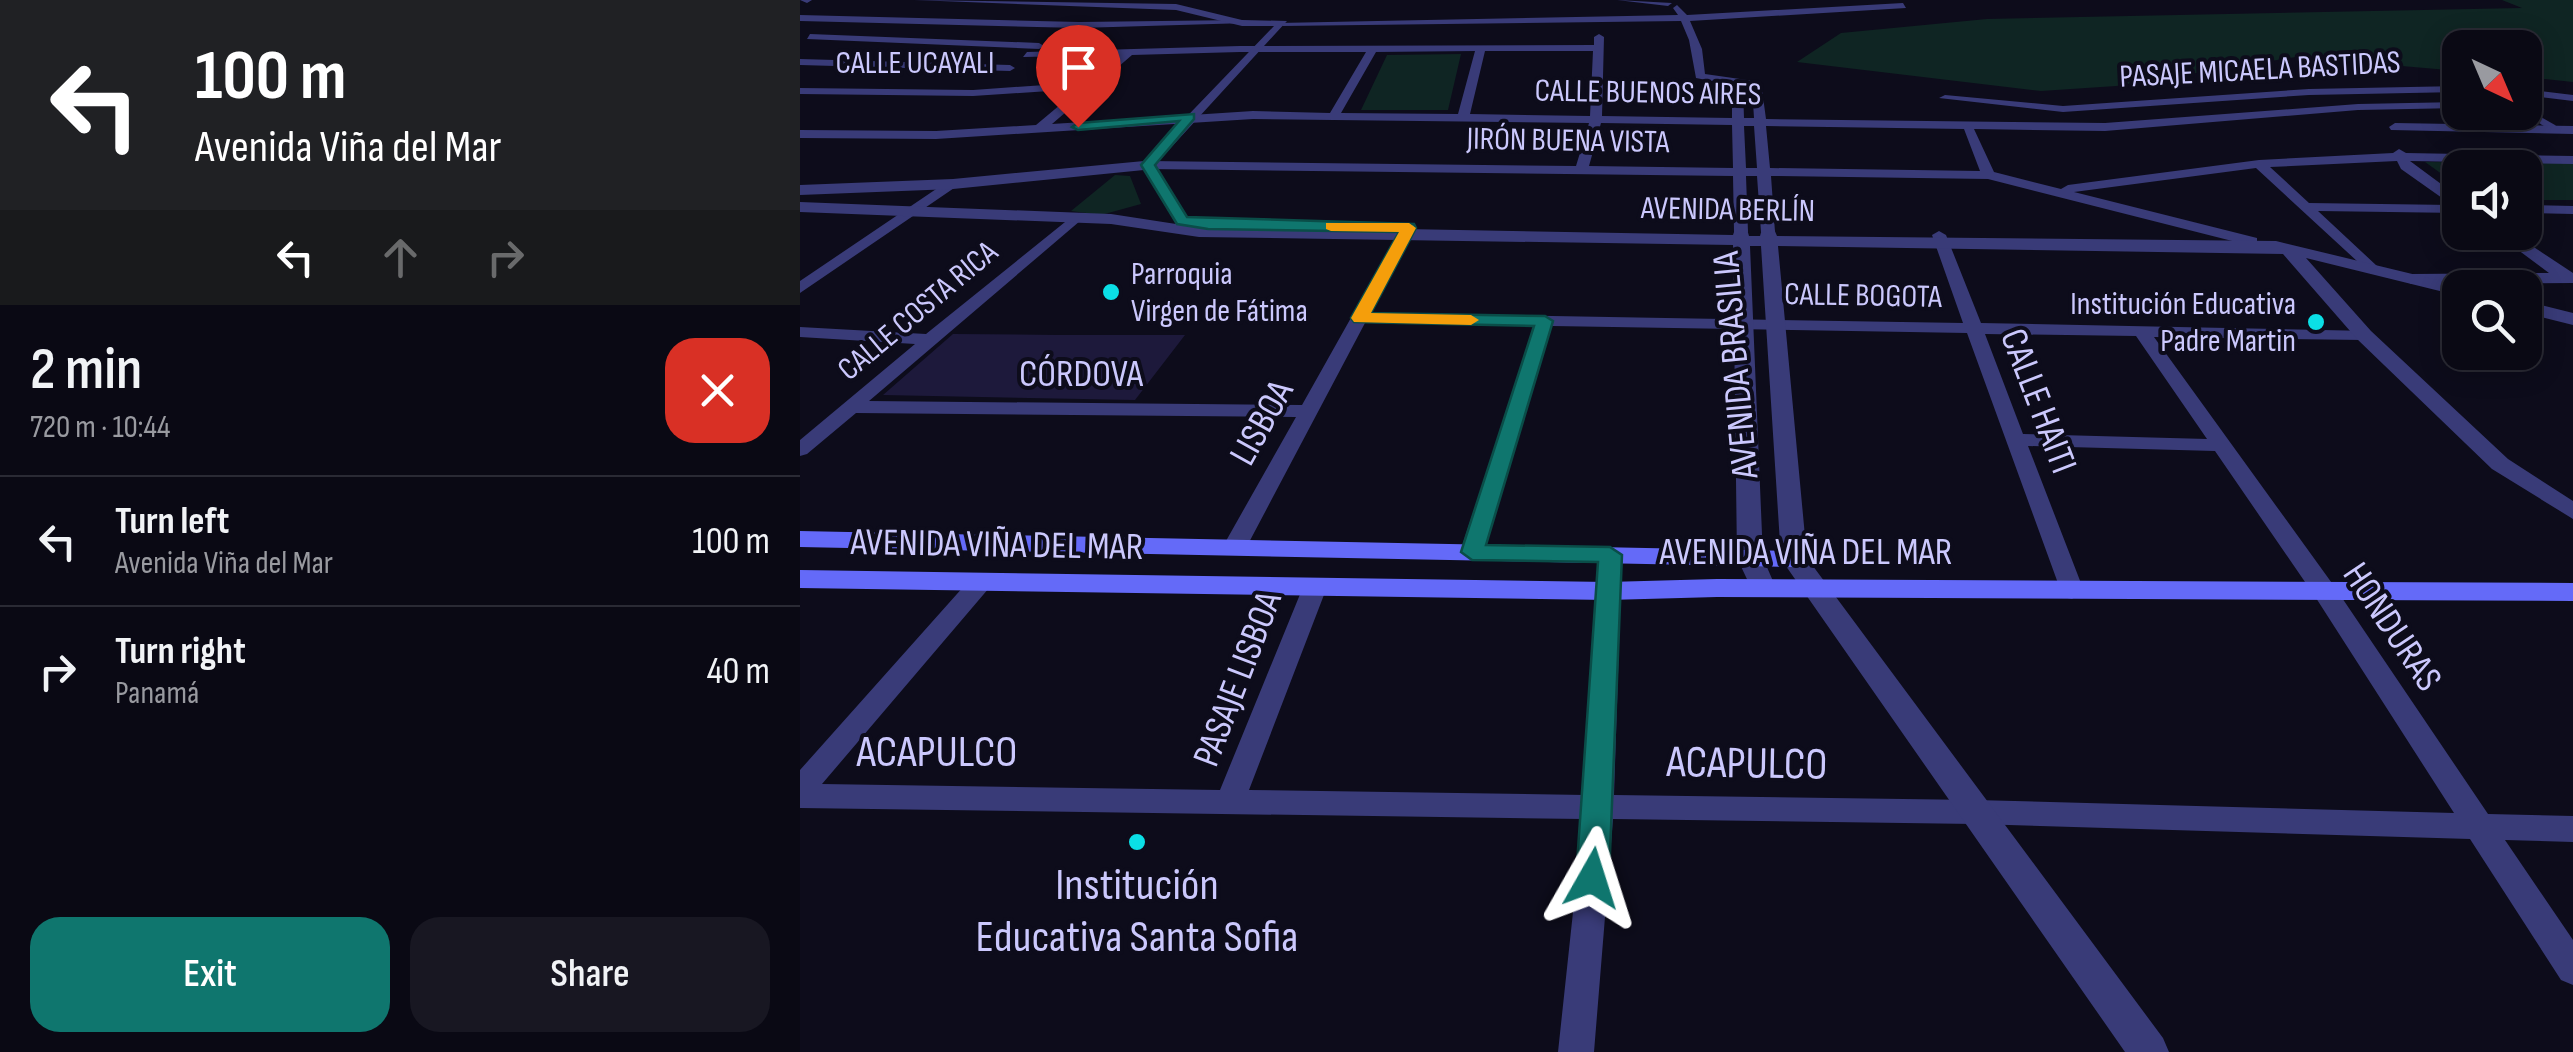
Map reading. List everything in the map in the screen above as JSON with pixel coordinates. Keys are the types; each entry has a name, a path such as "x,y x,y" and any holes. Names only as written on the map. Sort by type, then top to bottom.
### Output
{"main road":[{"name":"AVENIDA VIÑA DEL MAR","path":"800,540 1794,559"},
{"name":"AVENIDA VIÑA DEL MAR","path":"800,580 1608,591 1763,588 2573,592"}],"street":[{"path":"919,0 1176,7 1242,23"},
{"path":"1621,0 1690,3"},
{"path":"1673,3 1686,18 1699,54 1700,76 1738,84"},
{"path":"800,18 852,16 1079,25 1283,23 1686,18 1904,6"},
{"path":"805,39 868,9"},
{"path":"1582,169 1596,122 1597,48 1602,19"},
{"path":"800,190 952,184 1148,165 1283,23"},
{"path":"973,93 1039,46 1079,25"},
{"path":"805,39 1039,46"},
{"path":"1027,55 1597,48"},
{"path":"1463,118 1480,50"},
{"path":"1334,115 1371,52"},
{"path":"1039,130 1128,53"},
{"path":"800,62 1010,68"},
{"name":"AVENIDA BRASILIA","path":"1763,588 1750,558 1738,84 1756,84 1794,559"},
{"name":"CALLE UCAYALI","path":"800,90 973,93 1090,85"},
{"name":"PASAJE MICAELA BASTIDAS","path":"1945,98 2063,109 2309,92 2442,89"},
{"path":"800,99 816,91"},
{"path":"2542,94 2573,98"},
{"name":"CALLE BUENOS AIRES","path":"800,134 936,135 1190,117 1334,115 2105,127 2358,107 2442,105"},
{"path":"2358,107 2394,127 2573,130"},
{"path":"2542,109 2573,111"},
{"path":"2542,121 2573,140"},
{"path":"2394,127 2400,157 2442,191"},
{"path":"1969,130 1988,174"},
{"path":"2053,191 2259,164 2400,157 2573,160"},
{"path":"2259,164 2371,269"},
{"path":"1148,165 1174,225"},
{"name":"JIRÓN BUENA VISTA","path":"1148,165 1988,174 2252,240"},
{"path":"800,288 952,184"},
{"path":"800,207 1111,219 1167,202"},
{"path":"2309,207 2442,206"},
{"path":"2542,209 2573,210"},
{"name":"CALLE COSTA RICA","path":"800,450 1075,218"},
{"name":"AVENIDA BERLÍN","path":"1111,219 1174,225 1407,231 2288,249"},
{"name":"LISBOA","path":"1234,548 1407,231"},
{"name":"AVENIDA BERLÍN","path":"1941,239 2252,240 2442,287"},
{"name":"CALLE HAITI","path":"1941,239 2072,591"},
{"path":"2288,249 2364,334 2500,464 2573,512"},
{"path":"2528,250 2570,278"},
{"path":"2411,279 2570,278"},
{"path":"2542,311 2573,318"},
{"name":"CALLE BOGOTA","path":"1360,318 2364,334"},
{"path":"1472,552 1545,321"},
{"name":"HONDURAS","path":"2141,331 2325,592 2573,969"},
{"path":"800,332 933,340"},
{"name":"CÓRDOVA","path":"852,407 1309,410"},
{"path":"2015,440 2218,445"},
{"path":"1576,1052 1599,808 1610,555"},
{"path":"1794,559 2150,1052"},
{"path":"800,793 981,582"},
{"name":"PASAJE LISBOA","path":"1232,800 1315,587"},
{"name":"ACAPULCO","path":"800,793 1976,812 2573,829"}],"green space":[{"path":"2502,0 2573,0 2573,82 2542,79 2542,30 2442,30 2442,69 2296,57 2116,86 2041,91 1797,62 1841,33 1987,19 2522,8"},
{"path":"1461,54 1448,110 1361,110 1387,55"},
{"path":"2425,162 2442,162 2442,174"},
{"path":"2542,163 2573,163 2573,200 2542,200"},
{"path":"1115,175 1130,176 1141,204 1101,215 1071,211"}],"building":[{"path":"953,334 1185,335 1135,400 883,395"}],"slow traffic":[{"path":"1331,226 1409,228 1360,318 1471,320"}],"place":[{"name":"Parroquia Virgen de Fátima","path":"1111,292"},
{"name":"Institución Educativa Padre Martin","path":"2316,322"},
{"name":"Institución Educativa Santa Sofia","path":"1137,842"}],"route":[{"path":"1078,127 1190,117 1148,165 1182,221 1208,225 1409,228 1360,318 1545,321 1472,552 1610,555 1599,808 1592,878"}]}
